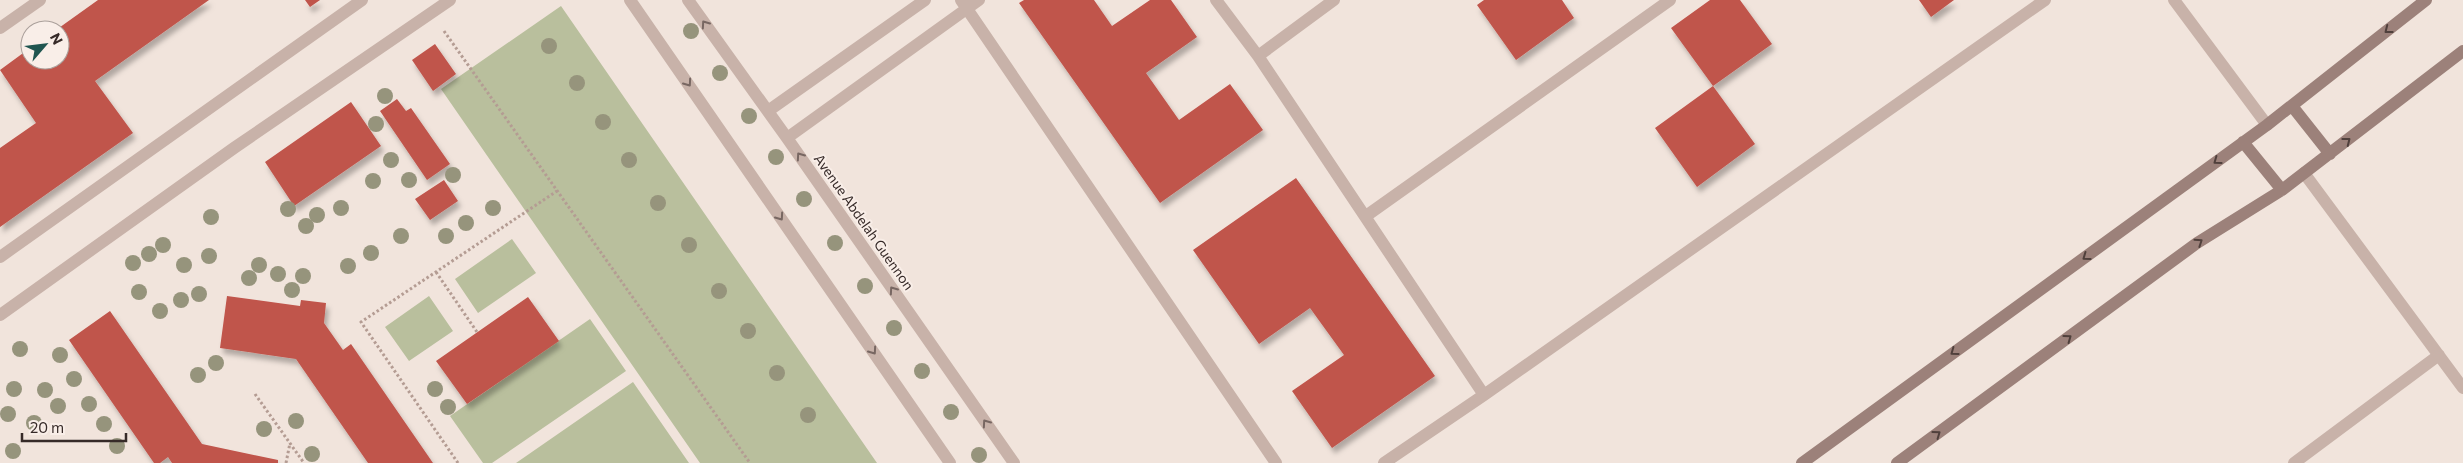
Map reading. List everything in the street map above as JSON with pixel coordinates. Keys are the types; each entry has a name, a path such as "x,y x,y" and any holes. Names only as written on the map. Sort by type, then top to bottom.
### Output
{"main road":[{"path":"1802,463 2267,125 2426,0"},
{"path":"1897,463 2197,244 2304,174 2463,51"},
{"path":"2292,106 2330,154"},
{"path":"2244,142 2282,190"}],"street":[{"path":"0,28 40,0"},
{"path":"0,257 362,0"},
{"path":"0,315 234,148 450,0"},
{"path":"630,0 950,463"},
{"name":"Avenue Abdelah Guennon","path":"688,0 768,111 1014,463"},
{"path":"768,111 925,0"},
{"path":"787,138 964,4 979,0"},
{"path":"1216,0 1258,56 1484,395"},
{"path":"1258,56 1334,0"},
{"path":"1366,216 1670,0"},
{"path":"1384,463 1484,395 2044,0"},
{"path":"2174,0 2267,125"},
{"path":"964,4 1276,463"},
{"path":"2304,174 2463,388"},
{"path":"2294,463 2439,355"}],"path":[{"path":"442,29 750,463"},
{"path":"458,463 361,322 557,191"},
{"path":"436,272 477,332"},
{"path":"255,394 304,463"},
{"path":"286,463 290,443"}],"green space":[{"path":"561,6 877,463 700,463 441,89"},
{"path":"512,239 536,273 478,313 455,279"},
{"path":"429,296 453,331 409,361 385,327"},
{"path":"590,319 626,371 492,463 483,463 450,416"},
{"path":"633,382 689,463 516,463"}],"building":[{"path":"98,0 209,0 95,81 133,133 0,227 0,148 36,123 0,70 20,55 20,70 70,70 70,20"},
{"path":"305,0 320,0 310,7"},
{"path":"1024,0 1094,0 1112,26 1150,0 1171,0 1197,37 1146,73 1179,120 1230,84 1263,130 1160,203 1019,3"},
{"path":"1484,0 1562,0 1574,18 1516,60 1477,5"},
{"path":"1710,0 1740,0 1772,44 1713,86 1671,28"},
{"path":"1919,0 1954,0 1931,17"},
{"path":"435,44 456,74 433,91 412,60"},
{"path":"1713,86 1755,144 1697,187 1655,128"},
{"path":"397,99 406,111 411,108 450,164 427,180 380,111"},
{"path":"351,102 381,146 294,206 265,162"},
{"path":"1296,178 1435,376 1332,448 1292,391 1344,355 1310,308 1259,344 1193,250"},
{"path":"444,180 458,201 430,220 415,199"},
{"path":"227,296 300,306 301,300 326,303 324,323 343,350 351,344 433,463 368,463 296,359 220,348"},
{"path":"528,297 559,341 467,404 436,361"},
{"path":"110,311 202,444 278,460 278,463 172,463 168,457 160,463 154,463 69,340"}]}
